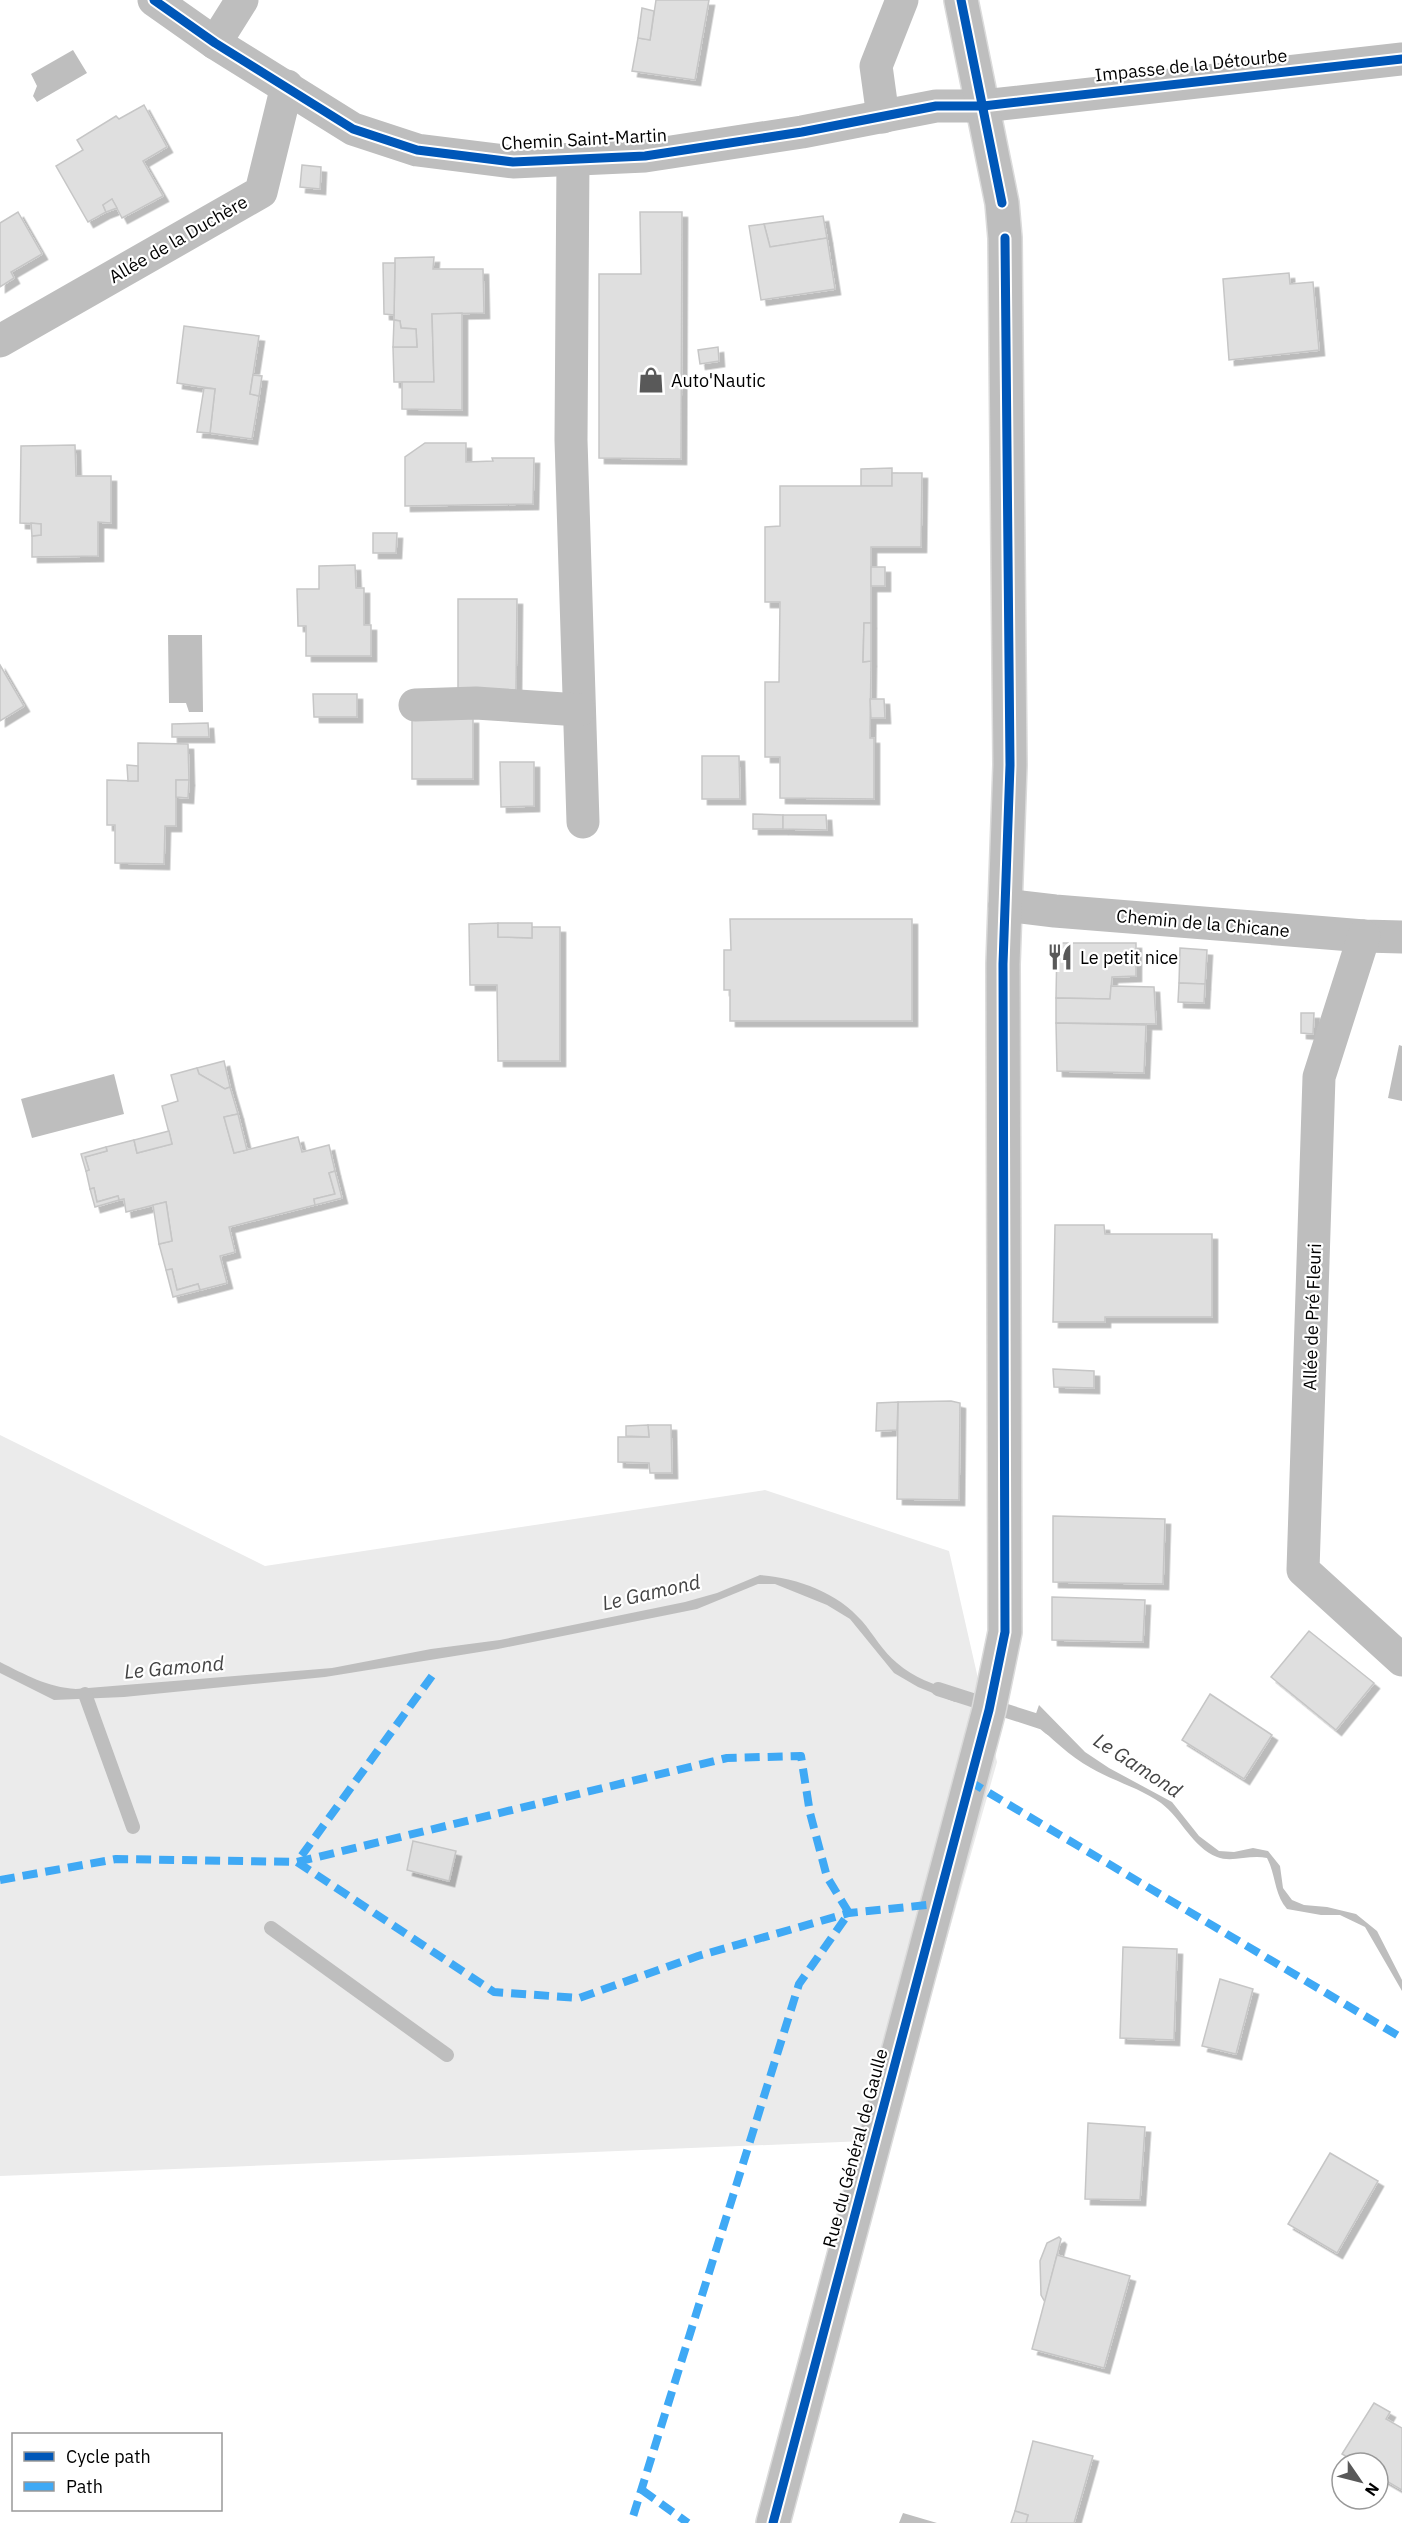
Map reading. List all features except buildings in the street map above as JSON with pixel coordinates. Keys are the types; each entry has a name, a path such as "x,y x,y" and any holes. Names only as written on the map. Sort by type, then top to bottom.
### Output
{"street":[{"name":"Chemin Saint-Martin","path":"154,0 215,43 353,129 417,150 513,162 645,156 883,117 936,106 983,106"},
{"path":"215,43 242,0"},
{"path":"883,117 876,66 902,0"},
{"name":"Rue du Général de Gaulle","path":"773,2523 989,1710 1005,1632 1003,964 1010,765 1005,238 1002,203 961,0"},
{"name":"Impasse de la Détourbe","path":"983,106 1402,59"},
{"name":"Allée de la Duchère","path":"0,341 261,192 287,86"},
{"name":"Chemin Saint-Martin","path":"573,159 571,440 583,822"},
{"path":"415,705 476,704 579,710"},
{"name":"Chemin de la Chicane","path":"1005,904 1055,911 1364,936 1402,937"},
{"name":"Allée de Pré Fleuri","path":"1364,936 1319,1077 1303,1570 1402,1660"}],"shaded area":[{"path":"73,50 87,73 37,102 33,96 37,86 31,74"},
{"path":"168,635 202,635 203,712 189,712 186,703 169,703"},
{"path":"1399,1045 1402,1046 1402,1101 1388,1098"},
{"path":"114,1074 124,1114 32,1138 21,1099"},
{"path":"0,1435 265,1566 765,1490 949,1551 997,1762 890,2140 0,2176"},
{"path":"760,1575 802,1583 841,1602 862,1621 892,1659 917,1677 955,1692 955,1702 918,1687 894,1673 850,1619 827,1605 775,1584 758,1584 697,1609 498,1649 325,1677 124,1697 54,1700 0,1673 0,1662 46,1683 76,1689 332,1668 431,1649 500,1640 685,1602 717,1593"},
{"path":"1039,1705 1085,1752 1109,1768 1172,1802 1199,1836 1219,1851 1234,1852 1253,1848 1268,1851 1280,1866 1283,1888 1292,1900 1304,1905 1327,1907 1356,1914 1377,1931 1402,1980 1402,1991 1365,1927 1340,1915 1321,1915 1287,1909 1277,1891 1267,1858 1223,1859 1208,1852 1161,1803 1091,1768 1061,1747 1033,1722"},
{"path":"903,2513 937,2523 899,2523"}],"waterway":[{"name":"Le Gamond","path":"938,1689 1044,1723 1050,1728"},
{"path":"85,1694 133,1827"},
{"path":"271,1928 447,2055"}],"marked path":[{"path":"432,1676 297,1862 494,1992 579,1998 698,1956 849,1913 937,1904"},
{"path":"0,1880 116,1859 297,1862 727,1758 801,1756 810,1813 827,1877 849,1913 799,1984 631,2523"},
{"path":"969,1781 1402,2038"},
{"path":"642,2490 688,2523"}],"cycle path":[{"path":"154,0 215,43 353,129 417,150 513,162 645,156 802,132 936,106 983,106 1402,59"},
{"path":"961,0 1002,203"},
{"path":"773,2523 989,1710 1005,1632 1003,964 1010,765 1005,238"}],"place":[{"name":"Auto'Nautic","path":"651,380"},
{"name":"Le petit nice","path":"1060,957"}]}
